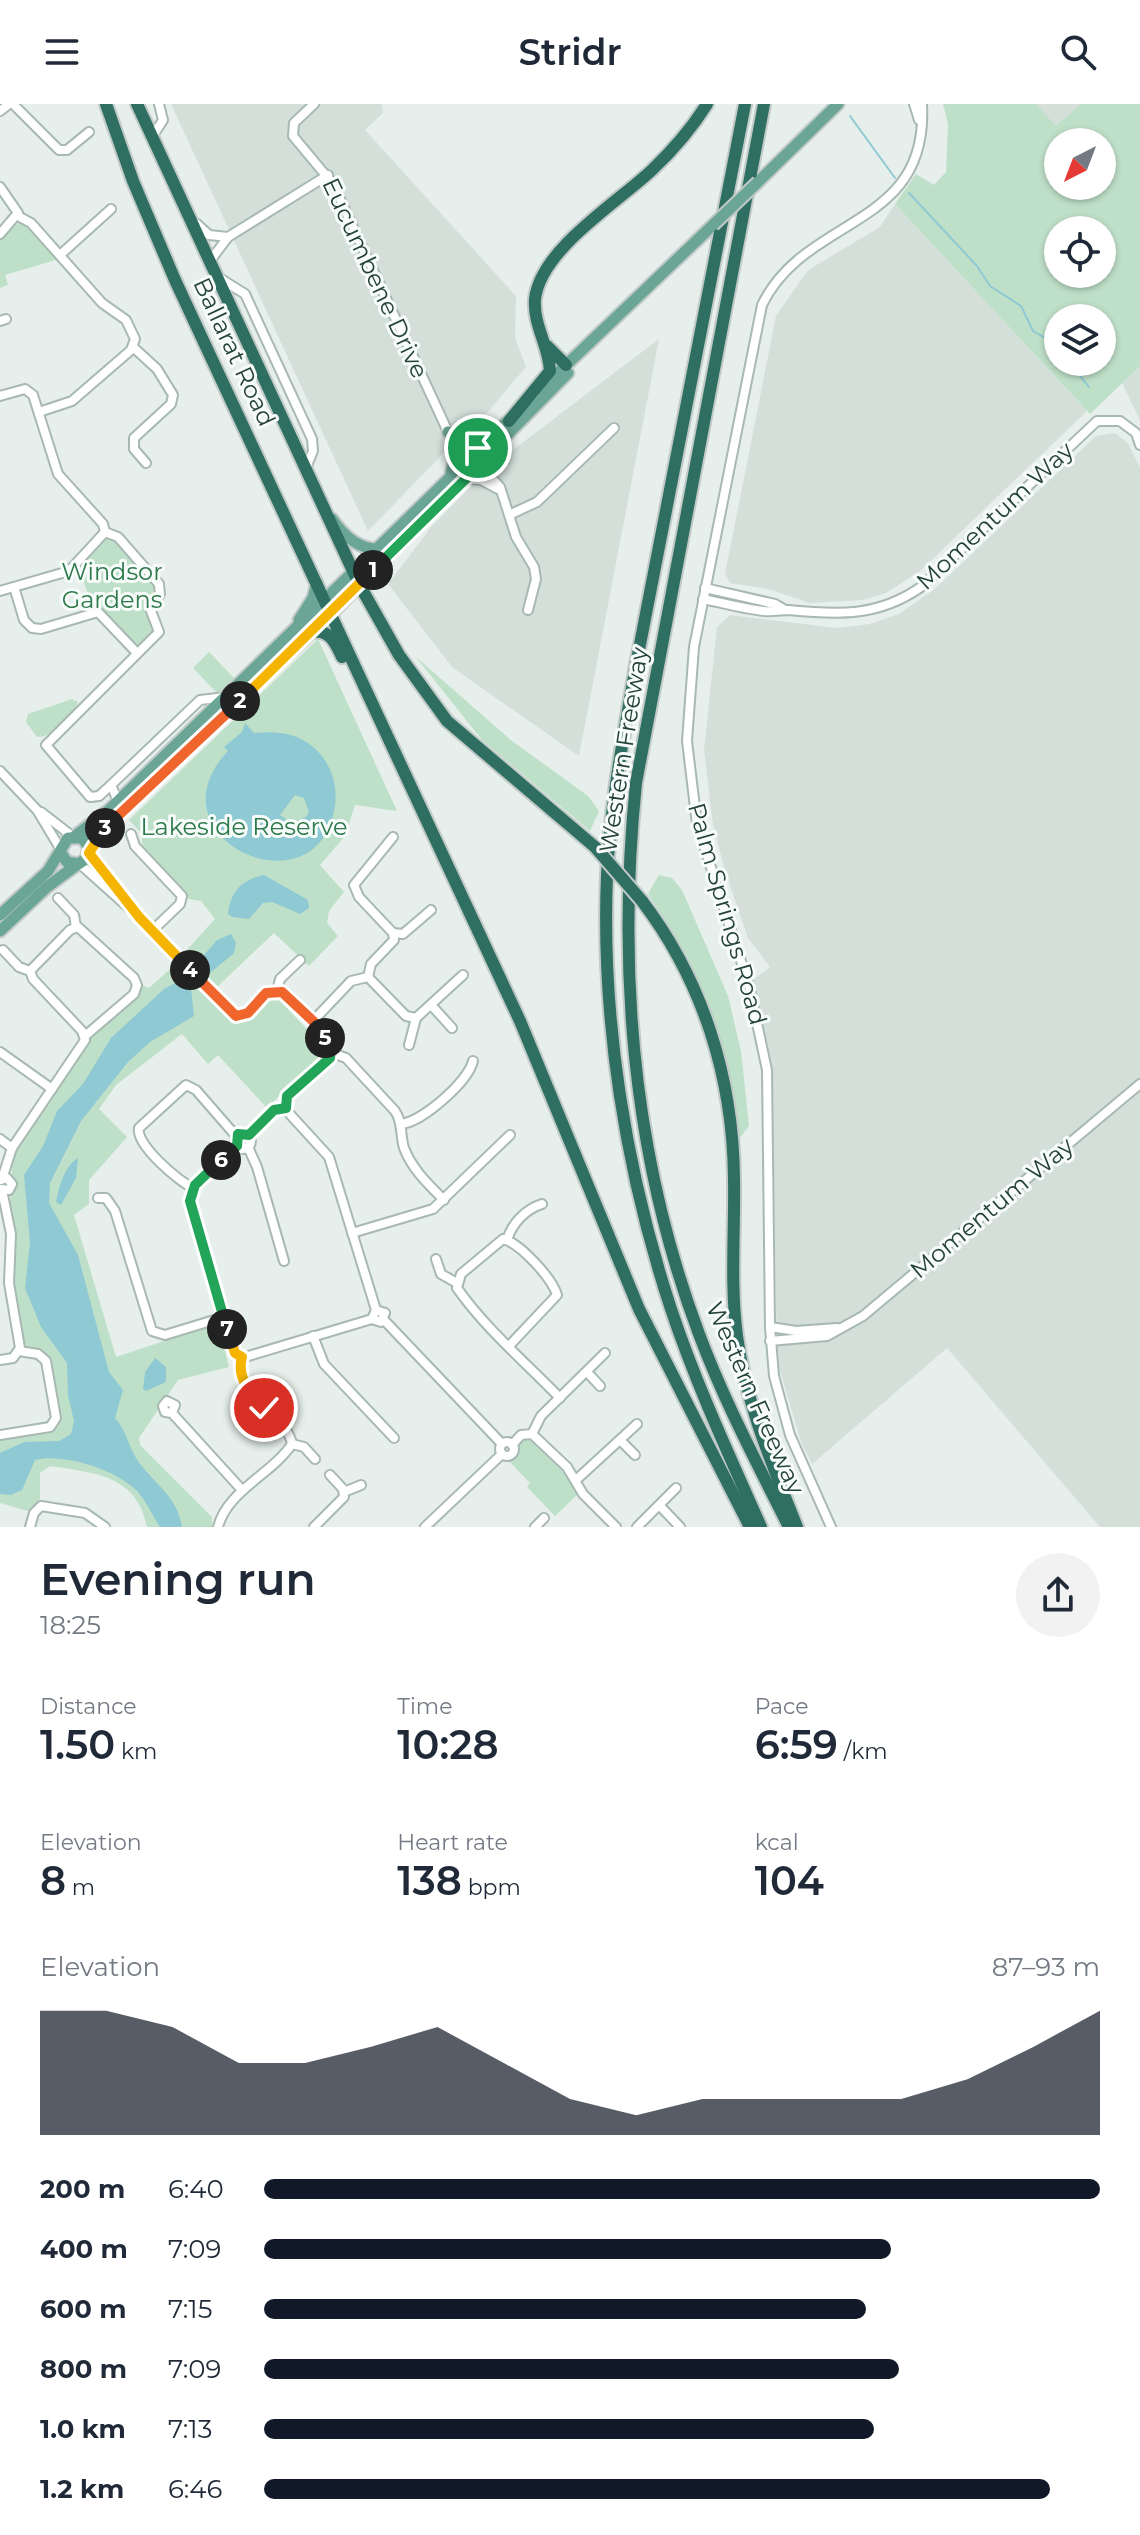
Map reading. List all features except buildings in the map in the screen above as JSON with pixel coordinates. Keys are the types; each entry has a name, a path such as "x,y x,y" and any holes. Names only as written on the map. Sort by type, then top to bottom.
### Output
{"highway":[{"name":"Ballarat Road","path":"106,104 133,181 175,280 385,729"},
{"name":"Ballarat Road","path":"137,104 356,578 399,655 447,721 595,847 642,901 663,931 698,994 719,1056 733,1144 733,1279 739,1352 753,1415 797,1527"},
{"path":"509,421 549,374 539,333 536,297 551,262 669,154 707,104"},
{"name":"Western Freeway","path":"745,104 636,665 621,755 607,875 612,1013 620,1092 649,1235 693,1369 761,1527"},
{"name":"Western Freeway","path":"764,104 636,783 627,892 627,948 636,1072 668,1236 686,1297 719,1384 789,1527"},
{"path":"539,333 550,350 566,365"},
{"path":"313,632 321,631 331,637 385,729 520,1021 639,1309 750,1527"}],"main road":[{"path":"356,578 467,479 485,446 509,421 837,106"},
{"path":"0,915 48,871 64,841 172,758 249,684 313,632 328,608 380,549 428,502 476,462 617,324 660,277"},
{"path":"566,365 617,324"},
{"path":"448,432 465,446 485,446"},
{"path":"428,502 455,468 458,447"},
{"path":"325,509 351,540 366,548 380,549"},
{"path":"0,931 47,887 79,864 102,830 227,698 249,684 290,635 313,598 317,583"},
{"path":"290,635 328,608"},
{"path":"73,836 85,841 89,852"},
{"path":"61,851 67,862 79,864"}],"street":[{"path":"0,111 13,104 59,150 67,150 89,132"},
{"path":"152,137 163,120 159,104"},
{"name":"Eucumbene Drive","path":"314,104 294,123 292,131 328,175 448,432 458,447 502,492"},
{"path":"914,104 921,128"},
{"name":"Palm Springs Road","path":"831,1527 784,1417 770,1341 767,1070 749,986 703,847 689,771 687,723 691,672 703,599 762,305 791,262 892,196 913,163 921,128 922,104"},
{"path":"210,261 228,237 328,175"},
{"path":"0,187 16,206 18,216"},
{"path":"60,255 111,209"},
{"path":"188,212 204,232 228,237"},
{"path":"0,234 18,216"},
{"path":"18,216 31,223 102,303 126,320 134,335 133,347 77,398 39,412"},
{"path":"133,347 157,369 173,395 171,404 134,438 134,449 146,463"},
{"path":"0,396 28,390 35,397 58,474 103,524 105,532 125,545 160,588 151,609 159,632 46,745 90,797 99,796 200,700 227,698"},
{"name":"Momentum Way","path":"703,599 766,611 844,615 901,600 933,576 1097,421 1120,421 1136,433 1140,445"},
{"path":"509,515 537,502 614,428"},
{"path":"467,479 487,482 502,492 509,515 536,572 528,610"},
{"path":"0,591 75,567 105,532"},
{"path":"14,587 24,620 30,627 41,629 96,611 104,615 137,653"},
{"name":"Momentum Way","path":"705,588 775,604 786,610"},
{"path":"0,771 37,810 73,836"},
{"path":"111,785 118,801"},
{"path":"37,810 61,851"},
{"path":"131,834 135,846 182,896 180,904 153,930"},
{"path":"393,837 354,885 356,893 393,933 403,934 431,910"},
{"path":"89,852 139,917"},
{"path":"79,864 153,930 234,1016 245,1015 264,994 277,991"},
{"path":"58,898 74,915 76,927"},
{"path":"30,971 76,927"},
{"path":"0,1360 13,1358 19,1351 9,1283 12,1243 4,1184 12,1148 85,1036 133,995 137,985 89,933 76,927"},
{"path":"368,977 371,964 392,944 393,933"},
{"path":"3,950 19,967 30,971 33,979 85,1036"},
{"path":"277,991 280,979 300,960"},
{"path":"409,1045 416,1018 463,975"},
{"path":"368,977 406,1016 416,1018"},
{"path":"313,1021 351,981 368,977"},
{"path":"277,991 313,1021 331,1045 332,1053 324,1065 287,1096 286,1108 327,1153 378,1323 384,1320 505,1448"},
{"path":"432,1006 452,1028"},
{"path":"0,1052 52,1089"},
{"path":"332,1053 346,1058 395,1111 411,1162 444,1200"},
{"path":"401,1124 423,1117 466,1075 473,1061"},
{"name":"Momentum Way","path":"770,1341 813,1339 863,1316 1140,1084"},
{"path":"193,1188 178,1179 140,1139 139,1128 186,1085 196,1090 236,1136 237,1146"},
{"path":"284,1261 257,1167 248,1147 249,1135 274,1110 286,1108"},
{"path":"236,1136 241,1133 249,1135"},
{"path":"352,1233 427,1212 444,1200 510,1135"},
{"path":"0,1139 12,1148"},
{"path":"248,1147 237,1146 193,1188 191,1208 235,1353 242,1357 374,1314"},
{"path":"98,1198 106,1198 115,1211 152,1331 165,1335 224,1317"},
{"path":"457,1283 493,1244 507,1240 515,1223 533,1207 542,1204"},
{"path":"507,1240 550,1282 557,1295 509,1346"},
{"path":"436,1259 441,1274 457,1283 459,1291 560,1398"},
{"path":"770,1327 796,1331 842,1328"},
{"path":"313,1336 324,1364 394,1438"},
{"path":"0,1435 50,1427 56,1418 46,1361 38,1354 19,1351"},
{"path":"532,1434 536,1421 605,1353"},
{"path":"242,1357 240,1368 249,1392 288,1433 292,1444"},
{"path":"587,1372 600,1386"},
{"path":"172,1413 242,1490"},
{"path":"576,1480 637,1424"},
{"path":"425,1527 505,1448 521,1435 532,1434"},
{"path":"532,1434 616,1527"},
{"path":"621,1441 635,1455"},
{"path":"292,1444 304,1447 315,1459"},
{"path":"218,1527 222,1515 242,1490 255,1482 292,1444"},
{"path":"330,1475 344,1492"},
{"path":"344,1492 361,1485"},
{"path":"637,1527 676,1488"},
{"path":"314,1527 341,1502 344,1492"},
{"path":"30,1527 34,1513 41,1506 85,1513 105,1527"},
{"path":"660,1506 680,1527"},
{"path":"535,1527 544,1518"}],"shaded area":[{"path":"171,104 382,104 383,113 365,130 516,296 515,338 526,367 468,435 463,433 368,531"},
{"path":"1036,104 1081,104 1056,127"},
{"path":"895,204 1044,365 1044,376 1055,376 1087,411 920,571 886,593 863,600 810,603 768,589 730,583 725,574 776,316 808,270 880,227"},
{"path":"659,339 579,756 452,667 388,584 432,526 489,468"},
{"path":"1140,366 1140,420 1122,383"},
{"path":"1115,433 1128,443 1140,468 1140,1527 1100,1527 947,1348 812,1464 801,1442 777,1360 772,1064 753,980 770,967 748,938 725,871 713,825 704,750 717,627 730,615 837,628 870,624 899,614 936,588 1096,436"}],"green space":[{"path":"943,104 1036,104 1056,126 1081,104 1140,104 1140,366 1090,414 1055,376 1116,376 1116,304 1044,304 1044,364 895,204 916,174 934,185 946,172 948,124"},
{"path":"20,222 25,222 59,259 5,275 8,285 0,288 0,238"},
{"name":"Windsor Gardens","path":"106,538 114,538 139,568 136,572 142,578 146,575 156,588 146,609 155,631 137,646 106,613 92,607 82,576 75,577 73,572"},
{"name":"Lakeside Reserve","path":"318,639 397,811 355,805 345,836 320,865 344,892 329,911 327,923 338,936 309,966 274,933 216,988 183,954 215,919 201,901 189,899 143,847 141,833 129,820"},
{"path":"209,652 234,678 218,694 193,668"},
{"path":"416,657 512,741 588,796 599,811 590,831 482,740"},
{"path":"72,699 78,702 67,719 55,730 37,737 26,722 28,714"},
{"path":"659,875 672,878 682,890 728,996 741,1051 749,1126 739,1139 729,1072 710,1011 684,953 648,894"},
{"path":"178,962 194,979 193,986 195,984 235,1023 245,1021 274,994 326,1050 267,1108 218,1055 208,1064 182,1034 116,1085 99,1109 127,1137 89,1180 89,1204 74,1215 116,1357 218,1323 229,1367 178,1380 139,1438 140,1445 212,1517 212,1527 147,1527 142,1510 124,1487 98,1475 50,1466 40,1473 40,1499 28,1511 0,1503 0,1439 51,1430 59,1418 49,1358 43,1353 24,1349 12,1278 15,1237 10,1201 13,1154 88,1041 138,993 142,985 149,988"},
{"path":"532,1438 569,1474 579,1493 555,1516 527,1487 530,1483 506,1458 514,1455 517,1446"}],"water":[{"path":"245,723 254,733 292,735 312,746 328,766 334,781 335,806 322,839 300,857 272,861 244,853 221,836 207,812 208,783 228,751 224,747 242,732","holes":["295,795 304,798 309,812 306,817 291,823 280,815"]},
{"path":"264,875 308,900 309,908 300,914 272,902 263,903 249,919 228,914 239,887"},
{"path":"231,934 236,943 234,953 210,973 203,972 198,962 217,940"},
{"path":"182,979 191,988 194,1016 150,1042 128,1062 81,1121 50,1183 49,1203 78,1255 109,1372 123,1390 115,1418 142,1467 175,1506 182,1527 160,1527 143,1498 127,1482 102,1469 74,1461 35,1460 22,1490 11,1495 0,1494 0,1453 24,1442 59,1441 71,1434 74,1421 68,1395 67,1363 41,1327 25,1288 30,1243 24,1175 43,1146 57,1111 83,1084 111,1038 164,989"},
{"path":"78,1158 76,1178 61,1205 56,1202 61,1183 69,1166"},
{"path":"155,1358 166,1367 166,1382 146,1391 143,1389 145,1372"}],"waterway":[{"path":"850,116 895,178"},
{"path":"909,193 977,266 990,286 1021,306 1033,331 1044,337"},
{"path":"1080,376 1089,387"}],"route":[{"path":"264,1408 249,1392 240,1368 242,1357 232,1348 191,1208 191,1195 201,1178 237,1146 235,1141 238,1134 249,1135 271,1112 286,1108 287,1096 330,1058 331,1045 313,1021 299,1012 282,992 274,990 266,993 248,1013 234,1016 139,917 134,905 104,874 89,851 102,830 125,812 313,632 458,489 480,465 472,459 485,446 478,448"}]}
